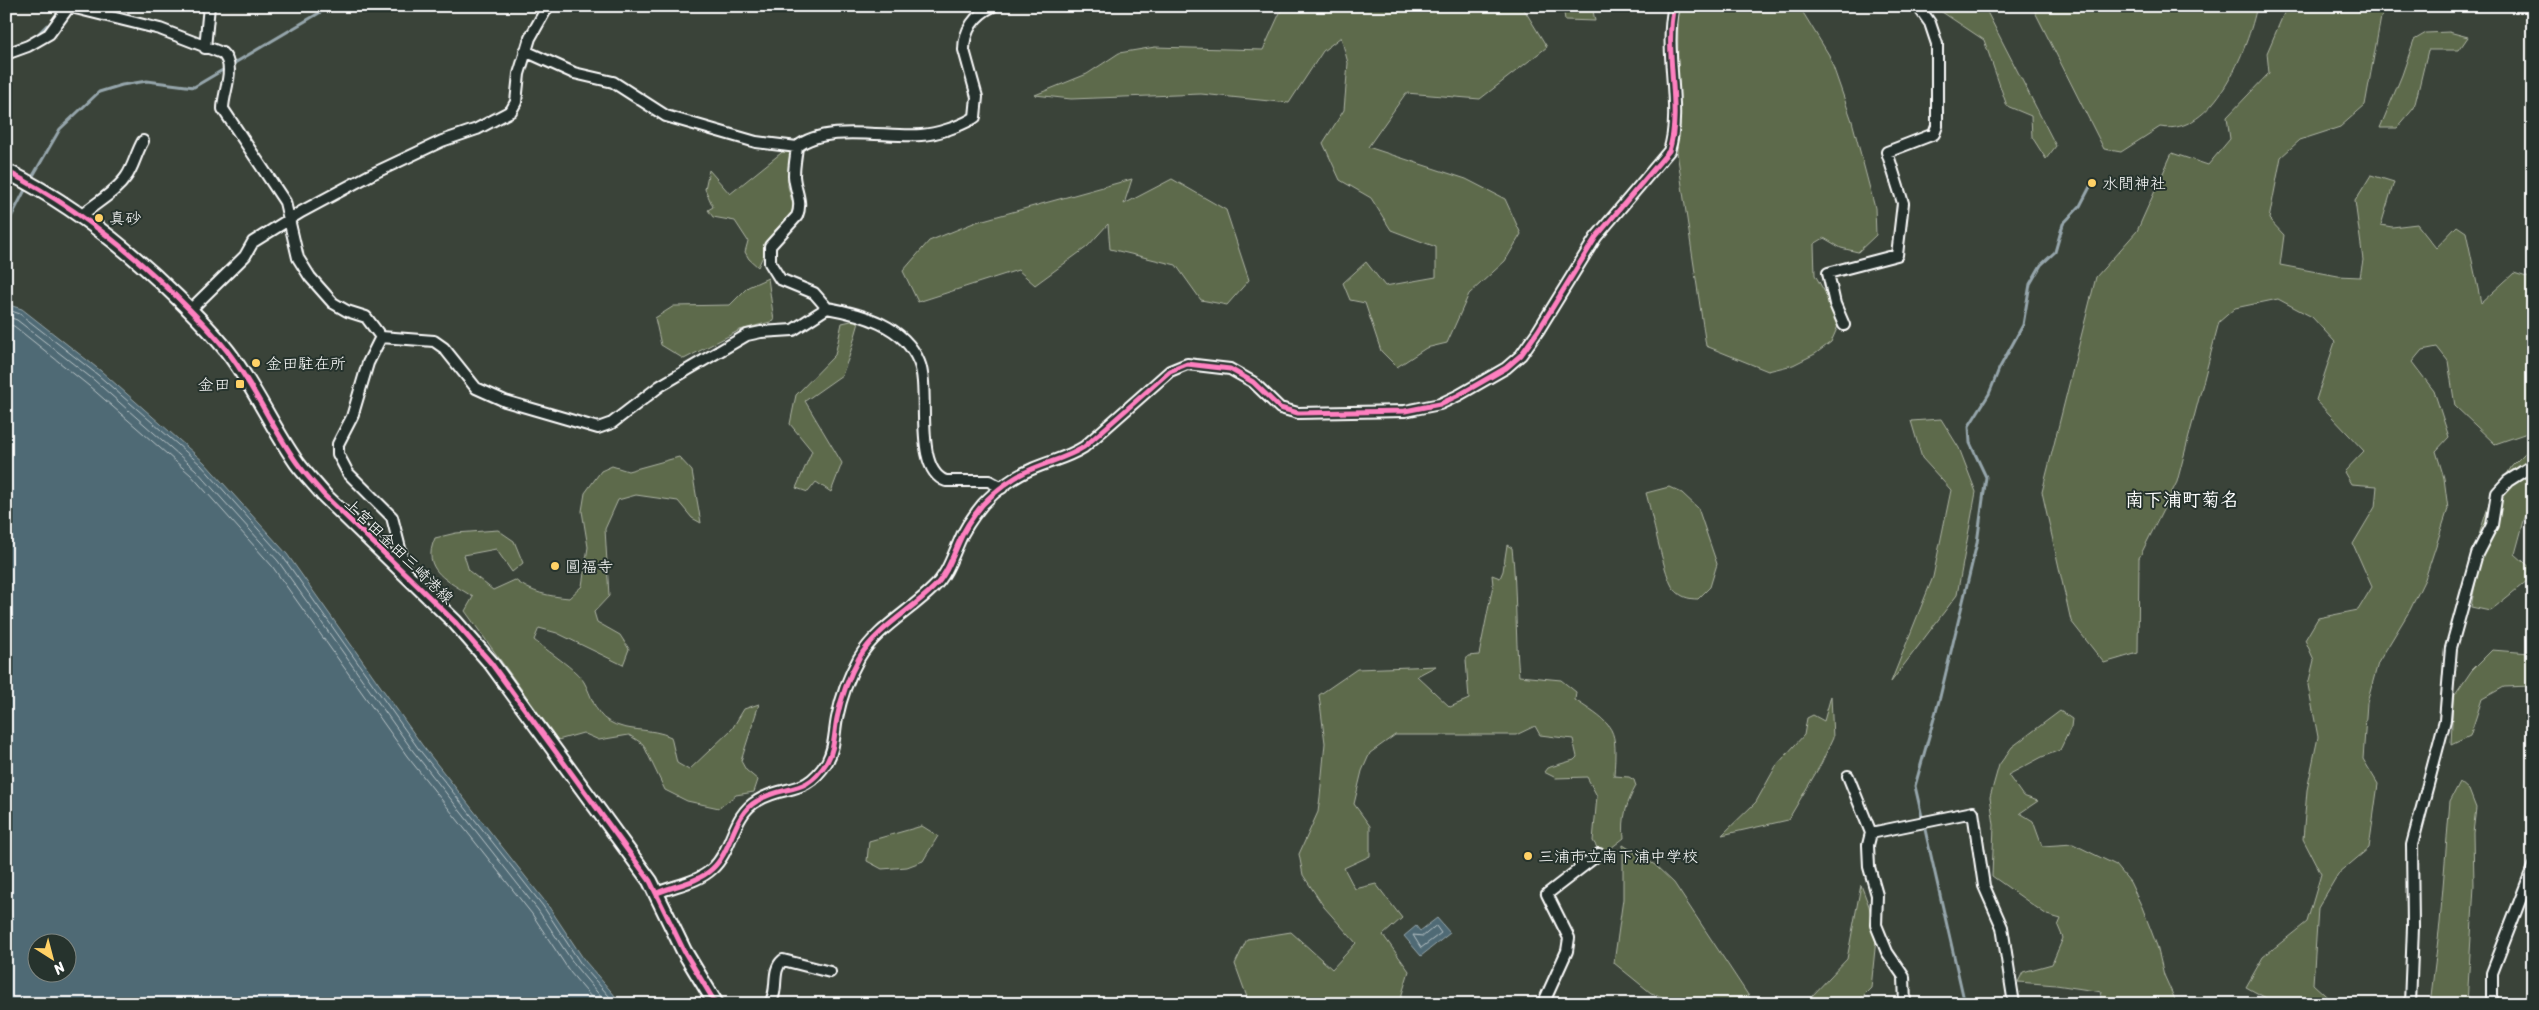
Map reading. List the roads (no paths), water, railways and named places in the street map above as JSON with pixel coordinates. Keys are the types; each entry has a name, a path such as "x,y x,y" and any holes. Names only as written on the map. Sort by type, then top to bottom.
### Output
{"main road":[{"name":"上宮田金田三崎港線","path":"6,171 29,182 81,216 142,263 215,334 232,356 297,464 324,495 455,622 491,663 639,865 657,893 684,951 716,1004"}],"street":[{"path":"205,48 209,6"},
{"path":"190,310 245,256 253,242 300,212 370,175 442,141 477,130 510,111 516,102 525,51 548,6"},
{"path":"993,6 974,21 966,34 964,42 964,50 977,97 975,116 972,119 922,135 848,132 804,141 797,147 794,173 800,203 799,210 797,216 770,246 770,262 780,279 814,293 827,308 872,318 901,338 915,354 922,373 924,427 928,458 939,479 946,482 989,481 1002,488"},
{"path":"657,893 699,878 712,870 729,845 737,823 745,811 756,801 798,789 810,783 818,774 828,760 834,743 841,700 859,658 878,636 934,587 944,573 960,540 984,504 1002,488 1031,470 1069,457 1084,447 1170,371 1187,364 1216,366 1236,372 1253,382 1280,408 1287,411 1322,413 1347,410 1405,411 1440,404 1506,368 1530,343 1596,237 1669,151 1672,141 1674,113 1670,38 1674,6"},
{"path":"1844,325 1828,273 1896,255 1902,203 1887,152 1934,134 1937,126 1937,44 1930,23 1918,6"},
{"path":"6,54 28,46 49,34 67,7 160,29 222,53 228,58 230,71 223,95 223,109 285,202 298,258 310,277 333,303 347,311 366,317 381,336 434,341 444,348 476,388 505,401 598,428 612,423 660,386 734,341 761,332 792,330 827,308"},
{"path":"525,51 574,73 613,82 666,116 756,142 797,147"},
{"path":"81,216 118,187 127,176 134,155 143,141"},
{"path":"381,336 368,363 352,417 338,444 338,454 348,473 392,517 407,576"},
{"path":"2410,1004 2413,927 2412,845 2445,720 2453,640 2477,554 2492,525 2497,493 2508,481 2533,465"},
{"path":"1848,776 1871,833 1868,844 1869,867 1877,895 1876,925 1887,952 1904,977 1905,1004"},
{"path":"1871,833 1973,812 1984,886 2002,926 2014,1004"},
{"path":"1543,1004 1567,951 1569,938 1547,894 1599,854"},
{"path":"2492,1004 2492,973 2533,867"},
{"path":"769,1004 775,997 776,972 783,960 830,972"}],"water":[{"path":"6,304 22,309 101,371 204,462 287,554 422,745 547,904 585,961 622,1004 6,1004"},
{"path":"1437,918 1450,933 1421,956 1404,936 1416,926 1420,931"}],"waterway":[{"path":"30,181 60,129 99,92 122,85 147,81 194,87 331,6"},
{"path":"35,37 47,25"},
{"path":"8,48 30,40"},
{"path":"1965,1004 1915,786 1940,697 1977,543 1986,477 1970,443 1969,426 1989,394 1999,369 2023,325 2030,284 2041,265 2055,252 2063,224 2080,206 2092,183"},
{"path":"6,227 27,186"}],"place":[{"name":"水間神社","path":"2092,183"},
{"name":"真砂","path":"99,218"},
{"name":"金田駐在所","path":"256,363"},
{"name":"金田","path":"240,384"},
{"name":"圓福寺","path":"555,566"},
{"name":"三浦市立南下浦中学校","path":"1528,856"}],"district":[{"name":"南下浦町菊名","path":"2182,499"}]}
